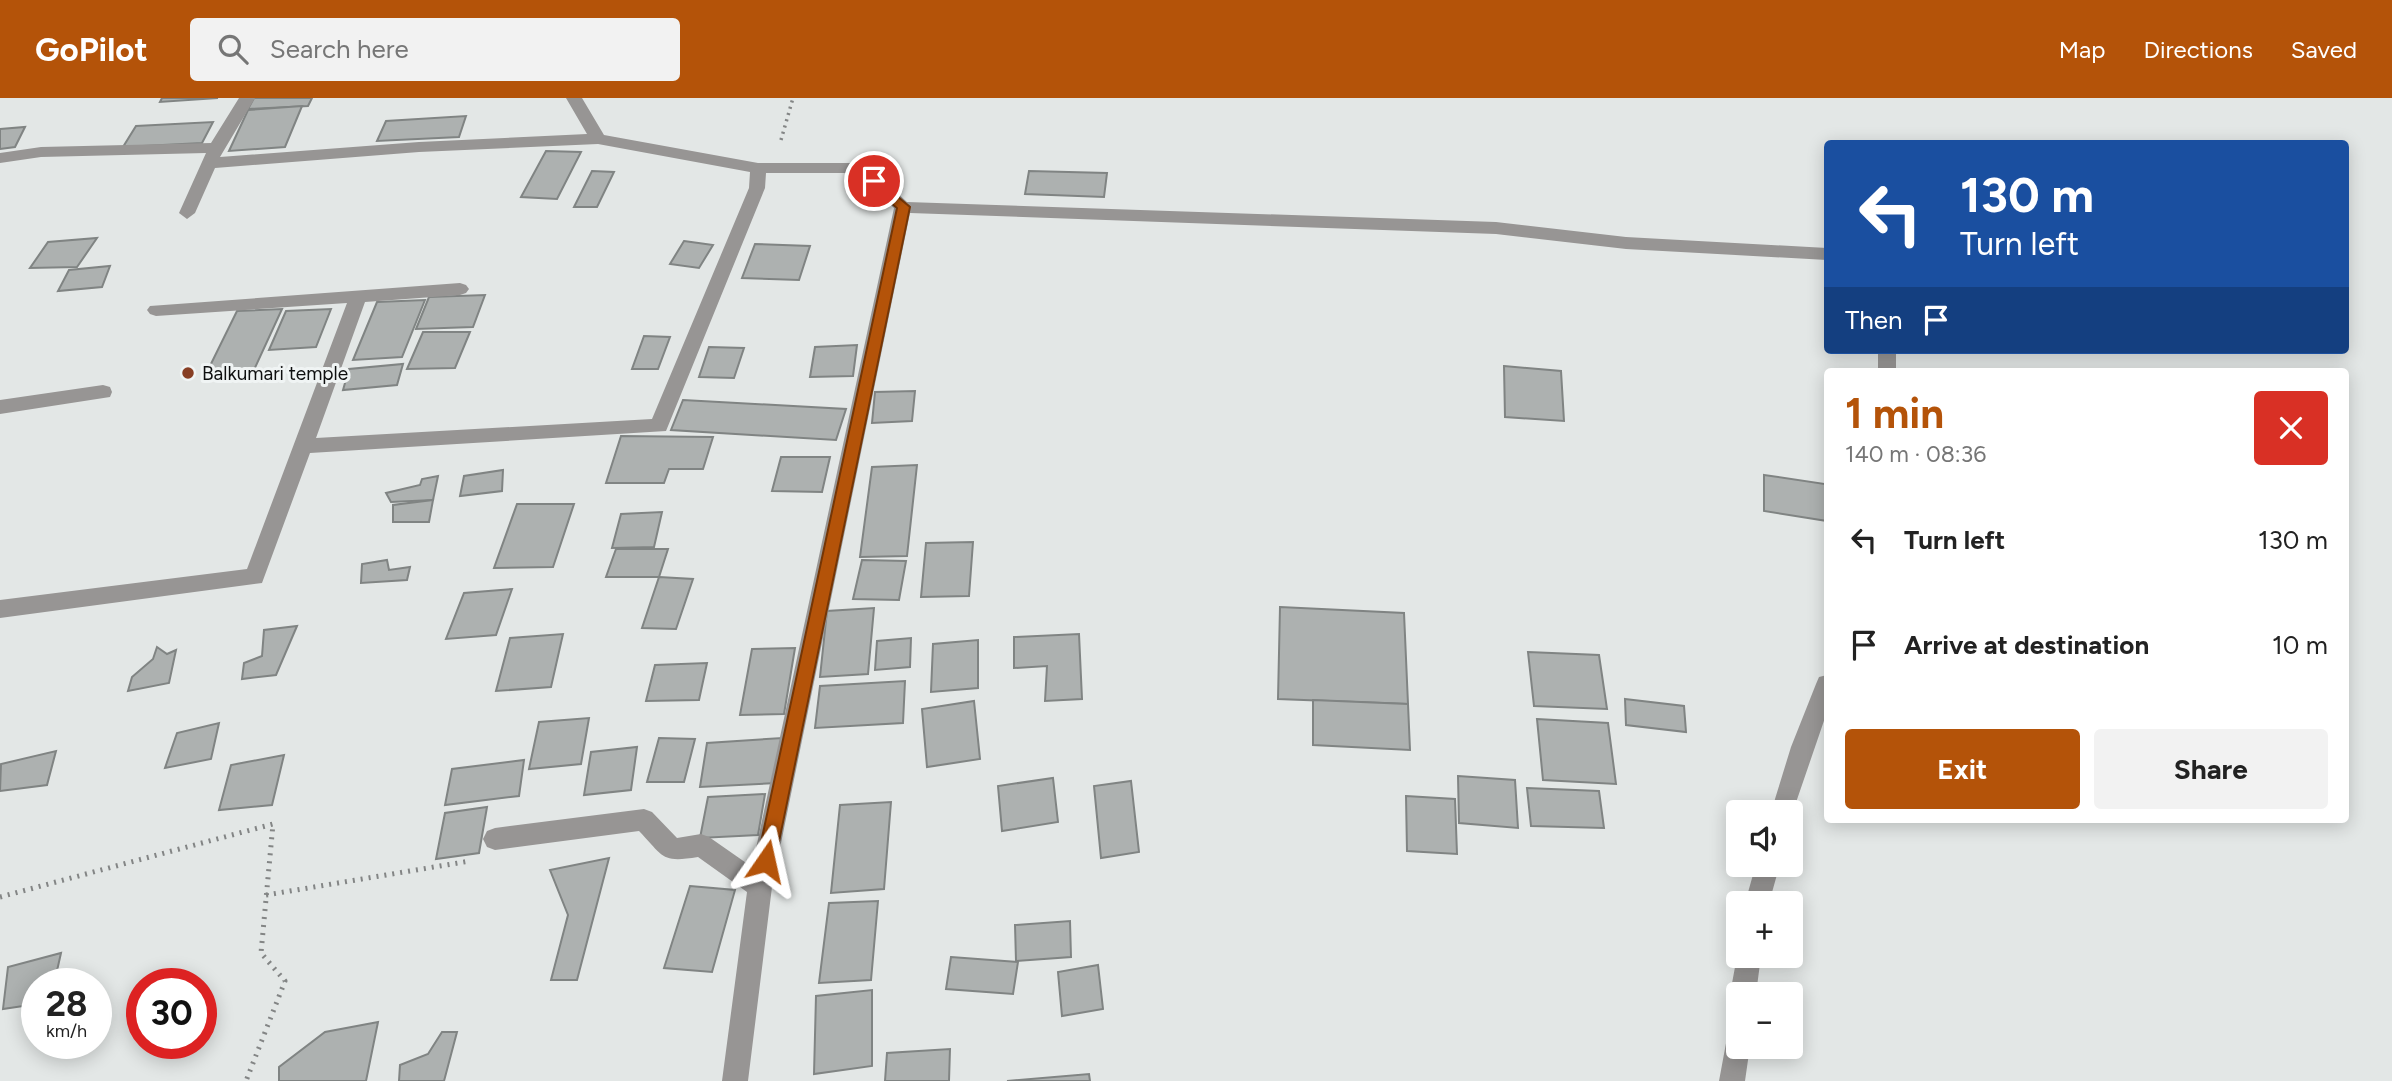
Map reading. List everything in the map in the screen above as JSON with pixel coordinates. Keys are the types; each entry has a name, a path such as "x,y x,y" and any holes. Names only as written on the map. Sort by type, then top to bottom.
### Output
{"street":[{"path":"187,213 212,155 247,98"},
{"path":"574,98 598,139"},
{"path":"0,158 41,152 212,155 598,139 752,167 859,169 903,207 1496,228 1626,243 1824,254"},
{"path":"303,446 659,426 757,188 752,167"},
{"path":"735,1081 761,887 825,567 903,207"},
{"path":"156,310 460,289"},
{"path":"0,608 256,577 358,296"},
{"path":"0,407 103,392"},
{"path":"1787,800 1802,747 1824,692"},
{"path":"495,839 644,820 673,850 701,845 761,887"},
{"path":"1732,1081 1735,1059"}],"path":[{"path":"752,167 781,141 793,98"},
{"path":"0,897 273,824 261,953 285,981 246,1081"},
{"path":"266,895 492,857 495,839"}],"building":[{"path":"162,98 218,98 160,102"},
{"path":"254,98 312,98 308,106 248,109"},
{"path":"302,106 285,147 229,151 248,110"},
{"path":"466,116 459,137 377,141 386,121"},
{"path":"213,122 202,143 123,147 136,126"},
{"path":"25,127 15,147 0,149 0,129"},
{"path":"546,151 581,152 557,199 521,197"},
{"path":"592,171 614,172 597,207 574,207"},
{"path":"1029,171 1107,173 1104,197 1025,194"},
{"path":"97,238 77,267 30,268 48,242"},
{"path":"684,241 713,245 699,268 670,264"},
{"path":"755,244 810,246 799,280 742,278"},
{"path":"110,266 102,287 58,291 69,270"},
{"path":"485,295 473,327 416,329 429,297"},
{"path":"425,300 402,357 353,360 377,302"},
{"path":"282,309 253,372 206,374 237,311"},
{"path":"331,309 316,347 269,350 286,311"},
{"path":"423,332 470,332 455,368 407,369"},
{"path":"644,336 670,337 658,369 632,369"},
{"path":"857,345 853,376 810,377 815,347"},
{"path":"709,347 744,348 734,378 699,377"},
{"path":"403,364 397,385 343,390 349,369"},
{"path":"1504,366 1561,371 1564,421 1505,417"},
{"path":"915,391 912,421 872,423 875,392"},
{"path":"683,400 846,409 836,440 671,430"},
{"path":"621,436 713,437 703,469 669,469 664,483 606,483"},
{"path":"781,457 830,457 822,492 772,491"},
{"path":"917,465 907,556 860,557 872,467"},
{"path":"503,470 502,491 460,496 464,476"},
{"path":"1764,475 1824,484 1824,521 1764,511"},
{"path":"438,476 433,500 391,502 386,493 420,485 422,479"},
{"path":"433,500 429,522 393,522 393,505"},
{"path":"517,504 574,504 553,567 494,568"},
{"path":"662,512 654,547 612,548 621,514"},
{"path":"973,542 969,596 921,597 926,543"},
{"path":"616,549 668,549 659,577 606,577"},
{"path":"387,560 389,570 410,567 407,580 361,583 362,564"},
{"path":"862,560 906,561 899,600 853,599"},
{"path":"659,577 693,579 676,629 642,628"},
{"path":"512,589 496,635 446,639 464,593"},
{"path":"1280,607 1404,613 1408,704 1278,699"},
{"path":"874,608 868,674 820,677 827,611"},
{"path":"297,626 276,675 242,679 244,663 262,656 264,630"},
{"path":"563,634 551,687 496,691 510,638"},
{"path":"1079,634 1082,699 1045,701 1047,666 1014,668 1014,637"},
{"path":"911,638 910,667 875,670 877,641"},
{"path":"978,640 978,688 931,692 933,644"},
{"path":"157,647 167,654 176,650 169,683 128,691 132,677 153,659"},
{"path":"795,648 784,714 740,715 752,649"},
{"path":"1528,652 1599,655 1607,709 1534,706"},
{"path":"707,663 699,700 646,701 655,665"},
{"path":"905,681 903,723 815,728 820,686"},
{"path":"1625,699 1684,706 1686,732 1626,725"},
{"path":"1313,700 1408,704 1410,750 1313,745"},
{"path":"974,701 980,759 927,767 922,709"},
{"path":"589,718 581,764 529,769 539,722"},
{"path":"1537,719 1608,723 1616,784 1543,780"},
{"path":"219,723 211,759 165,768 177,733"},
{"path":"659,738 695,739 684,782 647,782"},
{"path":"782,738 776,783 700,787 707,743"},
{"path":"637,747 631,790 584,795 591,752"},
{"path":"56,751 47,785 0,791 1,764"},
{"path":"284,755 272,805 219,810 231,765"},
{"path":"524,760 519,796 445,805 452,769"},
{"path":"1458,776 1515,780 1518,828 1459,823"},
{"path":"1053,778 1058,822 1002,831 998,786"},
{"path":"1131,781 1139,852 1101,858 1094,786"},
{"path":"1527,788 1599,791 1604,828 1531,826"},
{"path":"765,794 758,835 700,838 708,797"},
{"path":"1406,796 1455,799 1457,854 1407,851"},
{"path":"891,802 884,889 831,893 840,805"},
{"path":"487,807 479,853 436,859 445,813"},
{"path":"609,858 577,980 551,980 568,915 550,870"},
{"path":"690,886 735,890 712,972 664,968"},
{"path":"878,901 871,980 819,983 829,903"},
{"path":"1070,921 1071,957 1016,961 1015,925"},
{"path":"61,953 58,968 21,968 21,1006 3,1009 8,967"},
{"path":"951,957 1018,962 1013,994 946,989"},
{"path":"1098,965 1103,1009 1062,1016 1058,972"},
{"path":"872,990 872,1066 814,1074 816,996"},
{"path":"378,1022 366,1081 279,1081 279,1067 325,1032"},
{"path":"442,1032 457,1032 444,1081 399,1081 400,1065 428,1054"},
{"path":"950,1049 949,1081 885,1081 887,1053"},
{"path":"1089,1074 1090,1081 1007,1081"}],"place":[{"name":"Balkumari temple","path":"188,373"}],"route":[{"path":"766,861 825,567 903,207 874,181"}]}
